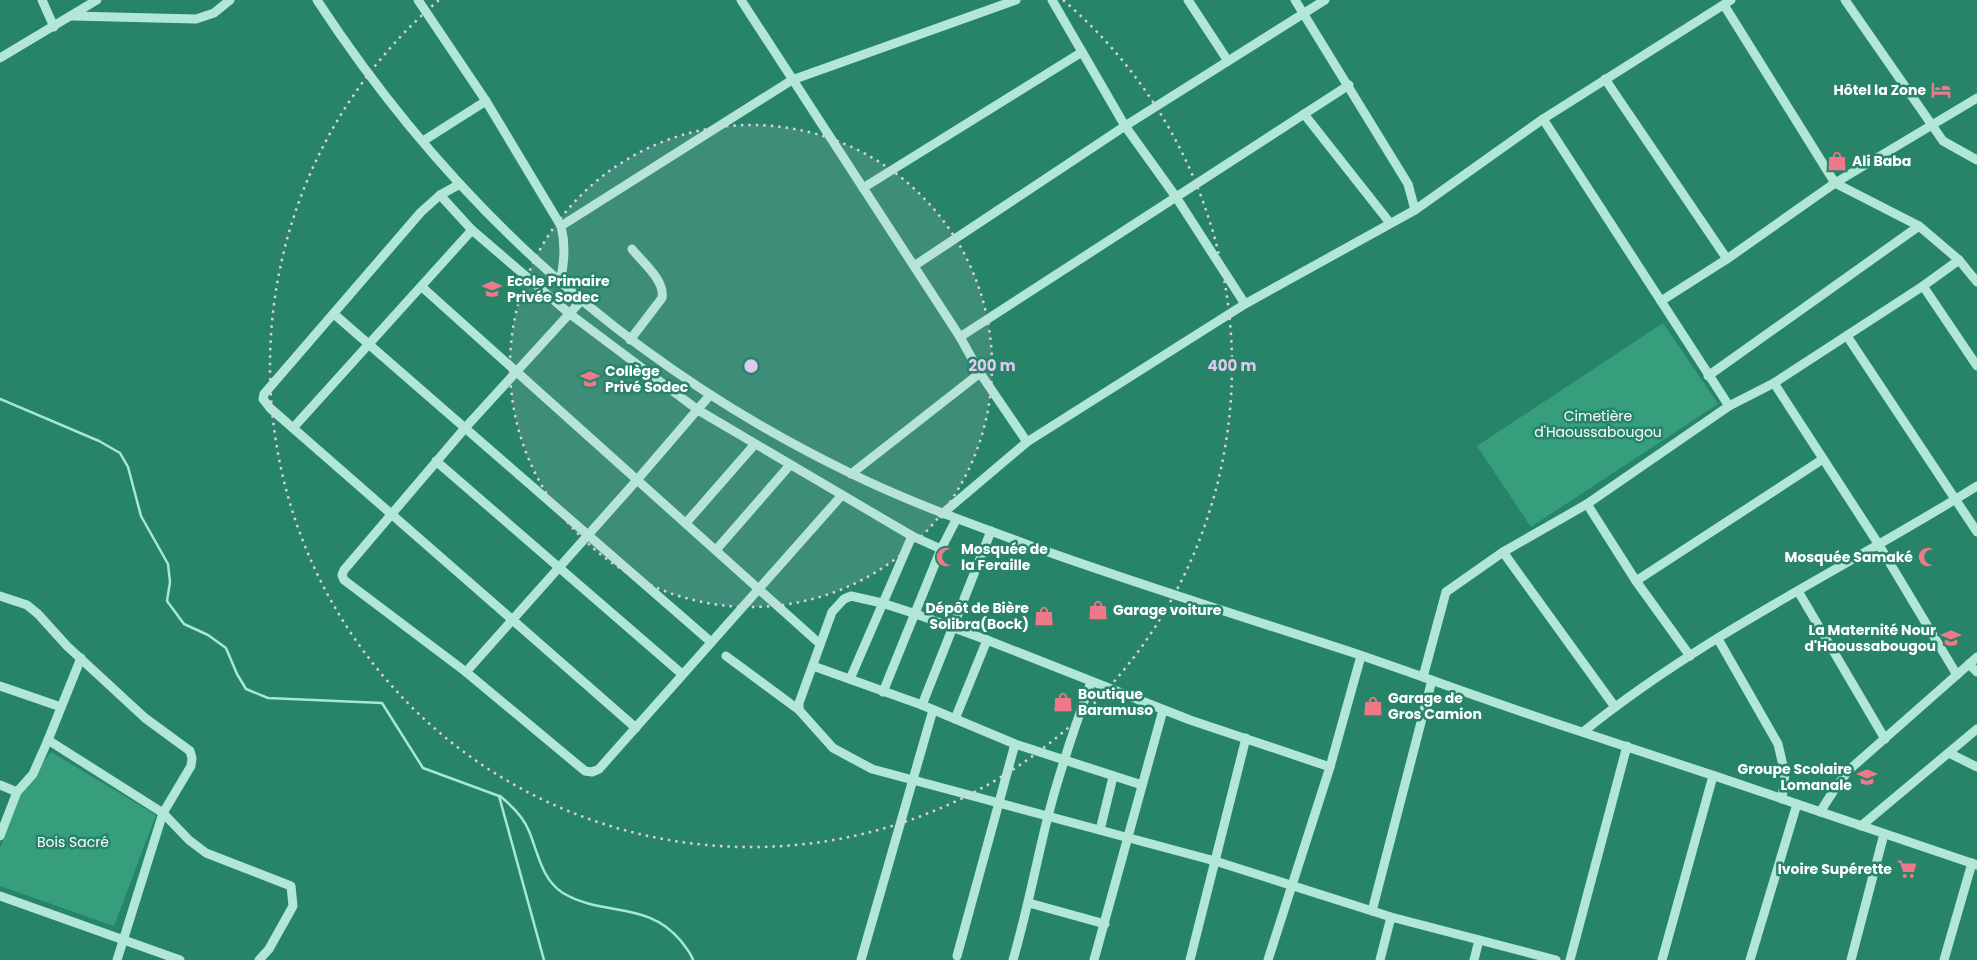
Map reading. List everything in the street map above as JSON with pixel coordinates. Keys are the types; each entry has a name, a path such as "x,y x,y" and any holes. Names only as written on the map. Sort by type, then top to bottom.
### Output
{"street":[{"path":"42,0 54,27"},
{"path":"0,58 97,0"},
{"path":"72,16 196,19 214,13 230,0"},
{"path":"317,0 361,64 423,141 509,236 560,283 630,340 710,395 768,431 851,474 956,520 1124,579 1361,656 1974,864 1944,960"},
{"path":"418,0 486,101 561,226 565,250 560,283"},
{"path":"741,0 960,337 980,373 1028,442"},
{"path":"561,226 792,80 1016,0"},
{"path":"1188,0 1228,61"},
{"path":"1295,0 1349,85 1408,184 1414,210"},
{"path":"914,266 1125,126 1325,0"},
{"path":"1845,0 1943,141 1977,160"},
{"path":"1055,1 1125,126 1176,197 1246,304"},
{"path":"942,514 1028,442 1246,304 1414,210 1543,119 1727,3 1835,183 1919,226 1959,260 1977,282"},
{"path":"863,188 1082,52"},
{"path":"1605,79 1727,259"},
{"path":"960,337 1349,85"},
{"path":"1661,301 1727,259 1835,183 1930,124 1977,98"},
{"path":"423,141 486,101"},
{"path":"1304,114 1390,224"},
{"path":"1543,119 1729,406"},
{"path":"460,184 440,195 420,212 264,394 263,399 266,404 390,514 636,728"},
{"path":"440,195 472,230 570,314 698,410 912,536 941,549"},
{"path":"1708,376 1919,226"},
{"path":"293,428 472,230"},
{"path":"630,340 662,298 663,291 661,283 632,249"},
{"path":"1422,677 1446,592 1503,552 1587,504 1729,406 1774,383 1847,336 1959,260"},
{"path":"1923,286 1977,366"},
{"path":"422,287 820,644"},
{"path":"581,301 436,461 344,570 342,576 344,580 466,672 585,771 592,772 599,769 842,495"},
{"path":"334,314 711,642"},
{"path":"1847,336 1977,532"},
{"path":"851,474 980,373"},
{"path":"1774,383 1880,545 1957,675"},
{"path":"466,672 710,395"},
{"path":"686,523 755,444"},
{"path":"1636,581 1823,459"},
{"path":"436,461 682,674"},
{"path":"716,550 790,465"},
{"path":"1583,732 1615,707 1690,656 1798,591 1957,500 1977,486"},
{"path":"1587,504 1636,581 1690,656"},
{"path":"883,692 941,549 956,520"},
{"path":"922,705 991,532"},
{"path":"850,680 912,536"},
{"path":"1503,552 1615,707"},
{"path":"1798,591 1885,739"},
{"path":"0,596 32,610 80,658 145,718 190,751 192,758 191,766 163,813 116,960"},
{"path":"799,710 800,702 832,612 844,599 851,596 882,603 916,614 1163,710 1330,767"},
{"path":"1718,639 1778,744 1785,774 1782,799"},
{"path":"955,719 987,640"},
{"path":"726,656 799,710 833,748 872,769 1215,861 1391,917 1556,960"},
{"path":"1268,960 1330,767 1361,656"},
{"path":"1820,812 1849,770 1977,657"},
{"path":"0,836 17,792 33,774 80,658"},
{"path":"1969,664 1977,672"},
{"path":"813,666 922,705 1015,744 1142,786"},
{"path":"1372,911 1432,680"},
{"path":"1013,960 1029,904 1048,816 1064,760 1091,682"},
{"path":"0,686 61,707"},
{"path":"861,960 933,710"},
{"path":"1094,960 1163,710"},
{"path":"1861,826 1977,729"},
{"path":"1190,960 1246,738"},
{"path":"48,740 163,813 189,840 206,853 291,886 293,906 270,949 259,960"},
{"path":"957,956 1015,744"},
{"path":"1570,960 1627,746"},
{"path":"1949,753 1977,767"},
{"path":"1662,960 1713,776"},
{"path":"1100,830 1112,777"},
{"path":"0,785 17,792"},
{"path":"1750,960 1797,804"},
{"path":"1850,960 1884,834"},
{"path":"0,896 180,960"},
{"path":"1029,904 1105,924"},
{"path":"1380,960 1391,917"},
{"path":"1474,960 1479,940"}],"green space":[{"name":"Cimetière d'Haoussabougou","path":"1663,323 1718,404 1531,527 1477,446"},
{"name":"Bois Sacré","path":"51,752 156,815 114,926 0,886 0,848 23,788"}],"waterway":[{"path":"0,399 99,441 120,453 128,467 141,516 168,564 170,582 167,601 184,624 208,635 226,648 237,674 246,689 268,698 382,703 423,768 499,796 544,960"},
{"path":"500,796 524,821 545,873 556,888 578,900 639,914 654,920 668,928 681,941 693,960"}],"place":[{"name":"Hôtel la Zone","path":"1941,90"},
{"name":"Ali Baba","path":"1837,161"},
{"name":"Ecole Primaire Privée Sodec","path":"492,289"},
{"name":"Collège Privé Sodec","path":"590,379"},
{"name":"Mosquée de la Feraille","path":"946,557"},
{"name":"Mosquée Samaké","path":"1928,557"},
{"name":"Garage voiture","path":"1098,610"},
{"name":"Dépôt de Bière Solibra(Bock)","path":"1044,616"},
{"name":"La Maternité Nour d'Haoussabougou","path":"1951,638"},
{"name":"Boutique Baramuso","path":"1063,702"},
{"name":"Garage de Gros Camion","path":"1373,706"},
{"name":"Groupe Scolaire Lomanale","path":"1867,777"},
{"name":"Ivoire Supérette","path":"1907,869"}]}
